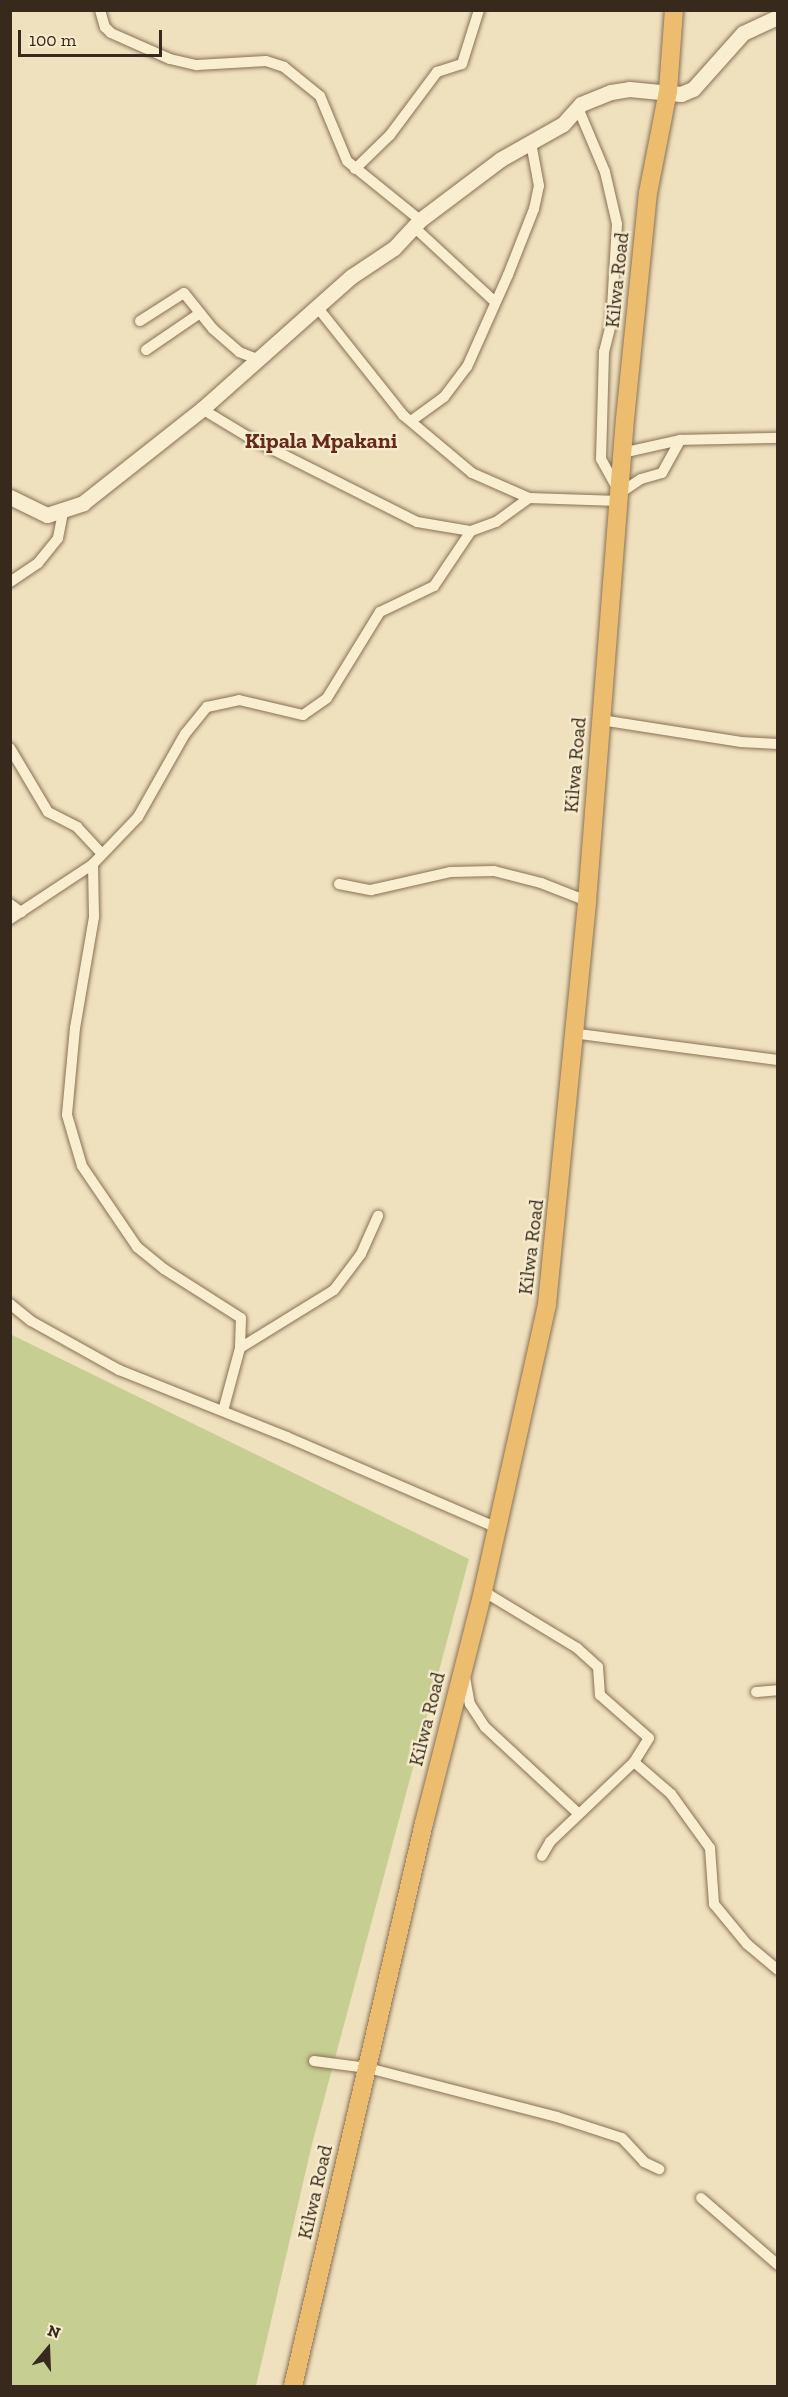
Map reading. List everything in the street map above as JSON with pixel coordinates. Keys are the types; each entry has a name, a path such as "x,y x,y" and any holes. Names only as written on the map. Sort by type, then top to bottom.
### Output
{"highway":[{"name":"Kilwa Road","path":"293,2386 463,1665 483,1591 547,1304 563,1167 573,1033 587,901 622,453 648,193 668,91 674,10"}],"main road":[{"path":"10,497 41,514 63,512 104,490 202,409 352,276 394,248 417,224 501,159 563,124 578,108 611,92 668,91 681,94 693,89 743,33 776,15"}],"street":[{"path":"100,10 105,27 111,33 170,59 197,64 266,61 284,67 320,96 332,118 338,143 355,169 417,224 494,301"},
{"path":"355,169 390,135 437,72 462,64 479,10"},
{"path":"578,108 605,172 617,224 598,447 620,497"},
{"path":"411,421 444,397 462,374 534,209 539,186 531,142"},
{"path":"140,321 181,292 188,294 200,313 239,352 257,359"},
{"path":"318,308 411,421 472,473 529,498 620,497 641,479 662,473 680,440"},
{"path":"146,350 200,313"},
{"path":"202,409 250,438 406,519 435,527 471,531 505,517 529,498"},
{"path":"622,453 680,440 777,438"},
{"path":"10,582 39,563 58,538 63,512"},
{"path":"10,919 93,864 147,805 185,735 207,707 239,700 301,716 314,709 334,691 361,639 381,612 434,586 471,531"},
{"path":"601,720 777,744"},
{"path":"10,748 48,812 77,827 102,854"},
{"path":"93,864 94,917 75,1028 68,1109 73,1137 82,1166 137,1247 164,1269 241,1318 240,1348 223,1411"},
{"path":"339,884 371,890 450,872 494,871 541,883 587,901"},
{"path":"10,904 21,912"},
{"path":"573,1033 777,1060"},
{"path":"240,1348 334,1290 361,1254 378,1216"},
{"path":"10,1304 31,1321 119,1370 223,1411 497,1528"},
{"path":"483,1591 548,1627 598,1667 600,1695 648,1735 649,1740 634,1762 579,1814 542,1856"},
{"path":"463,1665 470,1704 478,1718 579,1814"},
{"path":"756,1692 777,1690"},
{"path":"634,1762 670,1794 710,1848 714,1904 747,1944 777,1970"},
{"path":"314,2061 368,2068 454,2088 610,2133 625,2140 644,2162 659,2169"},
{"path":"701,2198 777,2265"}],"green space":[{"path":"10,1334 469,1559 312,2144 256,2386 11,2386"}],"district":[{"name":"Kipala Mpakani","path":"321,441"}]}
